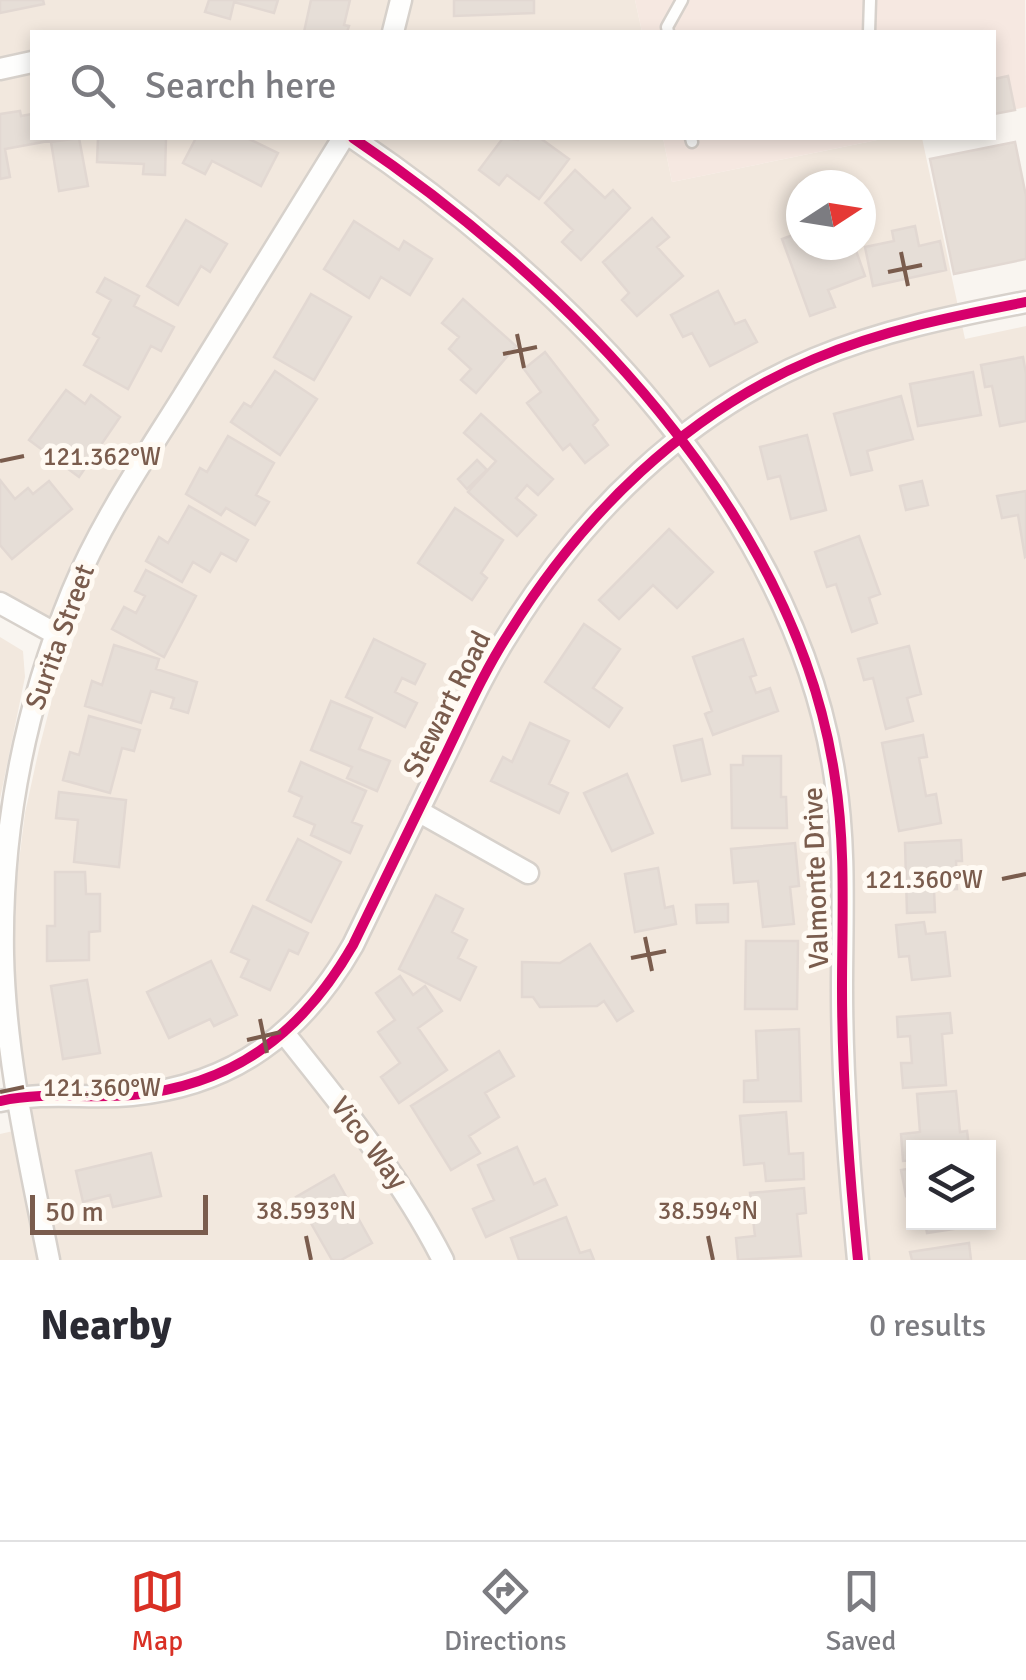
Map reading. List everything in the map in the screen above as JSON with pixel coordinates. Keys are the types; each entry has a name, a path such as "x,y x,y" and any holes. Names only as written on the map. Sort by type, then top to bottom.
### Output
{"street":[{"path":"393,30 401,0"},
{"path":"0,69 30,62"},
{"name":"Surita Street","path":"49,1260 9,1099 3,956 7,850 23,746 38,687 74,588 114,507 342,140"},
{"name":"Valmonte Drive","path":"357,140 411,176 533,278 616,362 679,438 724,501 781,599 807,664 835,776 843,845 844,1075 858,1260"},
{"name":"Stewart Road","path":"9,1099 55,1094 129,1095 184,1086 220,1073 284,1033 312,1006 353,944 508,634 540,586 601,510 632,479 679,438 744,395 813,359 918,324 1026,302"},
{"path":"0,603 56,634"},
{"path":"418,811 528,873"},
{"name":"Vico Way","path":"284,1033 383,1159 443,1260"}],"lane":[{"path":"668,30 682,0"},
{"path":"869,30 872,0"}],"shaded area":[{"path":"0,0 635,0 642,30 30,30 30,140 663,140 672,182 877,140 922,140 965,339 1026,326 1026,1260 0,1260 0,1134 31,1127 17,1010 16,885 25,813 39,749 74,638 0,596"},
{"path":"635,0 1025,0 1026,107 996,114 996,30 642,30"},
{"path":"663,140 877,140 672,182"},
{"path":"0,637 23,651 25,677 0,799"}],"building":[{"path":"0,0 43,0 44,4 0,13"},
{"path":"209,0 278,0 274,13 234,2 230,19 205,12"},
{"path":"311,0 350,0 344,25 349,26 348,30 304,30"},
{"path":"454,0 534,0 534,13 454,16"},
{"path":"1008,76 1015,110 996,114 996,79"},
{"path":"20,111 21,116 30,114 30,140 54,140 5,149 10,177 0,179 0,114"},
{"path":"79,140 88,186 59,191 51,142"},
{"path":"98,140 166,140 165,175 143,174 144,164 97,162"},
{"path":"195,140 251,140 278,153 261,186 212,161 205,174 183,163"},
{"path":"502,140 543,140 569,159 539,199 507,175 499,185 479,170"},
{"path":"1015,142 1026,196 1026,259 954,274 930,159"},
{"path":"575,170 605,198 613,190 630,208 581,260 562,242 573,230 545,203"},
{"path":"652,218 669,237 657,247 683,276 637,316 622,300 629,293 603,262"},
{"path":"186,220 227,244 210,272 201,266 178,305 147,286"},
{"path":"354,221 399,250 404,241 432,259 410,295 381,277 369,298 324,269"},
{"path":"915,226 919,246 940,241 946,270 873,286 868,260 876,260 876,245 894,241 892,231"},
{"path":"790,260 859,260 865,276 828,290 835,307 810,316"},
{"path":"105,278 139,296 134,306 174,327 161,351 151,346 128,389 84,365 99,338 93,334 111,300 97,292"},
{"path":"718,291 735,324 745,320 757,342 710,366 692,333 683,337 671,315"},
{"path":"311,294 351,317 314,380 274,357"},
{"path":"463,299 516,346 476,393 461,380 471,369 449,349 459,337 442,323"},
{"path":"545,352 598,420 593,425 608,445 585,463 570,444 563,450 527,403 541,392 524,369"},
{"path":"1023,357 1026,421 1000,426 992,386 985,387 981,365"},
{"path":"275,371 317,399 280,455 231,422 244,403 251,407"},
{"path":"973,372 981,415 918,426 910,384"},
{"path":"66,390 85,404 91,395 120,417 79,477 29,440"},
{"path":"901,396 913,439 867,451 872,470 851,475 834,414"},
{"path":"481,414 553,479 538,495 527,485 516,498 536,515 517,536 468,492 496,461 464,433"},
{"path":"807,435 826,510 791,519 780,476 768,479 760,447"},
{"path":"228,436 274,463 256,495 269,502 255,525 226,508 221,515 186,494 200,468 207,472"},
{"path":"477,460 487,470 467,489 458,479"},
{"path":"0,480 15,499 28,488 33,494 49,481 72,509 12,559 0,545"},
{"path":"922,481 928,505 906,510 900,486"},
{"path":"1026,491 1025,557 1018,515 1002,518 997,496"},
{"path":"189,506 248,540 236,561 221,553 210,572 193,562 182,582 146,561 159,537 168,543"},
{"path":"455,508 503,540 481,573 487,578 472,600 418,563"},
{"path":"669,529 713,572 677,608 653,585 619,619 599,600"},
{"path":"859,536 880,594 869,598 877,623 852,632 836,584 827,587 815,552"},
{"path":"146,570 196,596 164,657 112,629 124,607 136,613 145,596 135,591"},
{"path":"584,624 620,649 593,688 622,708 609,727 545,682"},
{"path":"374,639 425,664 415,684 402,678 395,692 417,703 405,727 346,697"},
{"path":"743,639 756,675 750,677 756,693 770,688 778,711 713,735 705,714 712,711 693,657"},
{"path":"114,645 159,659 156,669 197,682 188,713 171,708 174,698 151,691 141,723 85,706 92,681 102,685"},
{"path":"909,646 921,694 907,698 913,721 886,729 873,678 864,680 858,659"},
{"path":"331,701 372,718 359,749 390,761 377,791 347,778 352,767 311,750"},
{"path":"89,716 140,730 134,751 122,748 110,793 63,780 70,752 79,755"},
{"path":"530,723 569,741 549,784 568,793 559,813 491,781 503,757 512,762"},
{"path":"923,735 927,757 919,758 926,796 936,794 941,823 899,831 882,743"},
{"path":"702,739 710,774 682,781 674,746"},
{"path":"743,756 781,756 781,797 786,797 787,828 732,828 731,765 743,765"},
{"path":"301,762 366,791 352,822 362,826 350,853 311,835 315,825 294,816 302,797 289,791"},
{"path":"627,774 653,833 612,851 584,793"},
{"path":"59,792 126,800 119,867 74,862 78,820 56,818"},
{"path":"298,839 341,862 311,922 267,900"},
{"path":"961,840 962,861 956,861 957,889 934,890 935,912 907,913 905,843"},
{"path":"795,843 799,886 790,887 794,924 763,927 758,881 734,883 731,849"},
{"path":"658,868 665,908 673,906 676,924 635,932 625,874"},
{"path":"55,872 85,872 86,894 100,894 100,931 89,932 89,960 47,961 47,926 55,926"},
{"path":"436,895 463,909 452,932 467,940 458,958 476,967 460,1000 399,969"},
{"path":"728,904 728,922 697,923 696,905"},
{"path":"253,906 308,933 298,954 289,950 270,990 241,977 249,960 231,952"},
{"path":"924,922 926,934 945,932 950,976 912,980 909,956 899,957 896,925"},
{"path":"746,941 798,941 797,1009 745,1009"},
{"path":"590,944 633,1011 617,1021 604,1001 597,1006 540,1007 533,997 522,997 522,962 560,963"},
{"path":"211,961 237,1015 214,1026 210,1019 169,1038 147,992"},
{"path":"400,976 413,995 425,986 442,1011 418,1028 447,1070 399,1103 381,1077 400,1063 378,1032 395,1020 376,993"},
{"path":"87,980 100,1053 63,1059 51,986"},
{"path":"950,1013 952,1033 942,1034 946,1085 903,1088 901,1063 912,1063 910,1036 898,1037 897,1017"},
{"path":"799,1029 801,1101 744,1102 744,1081 758,1080 756,1031"},
{"path":"499,1051 514,1076 485,1093 499,1117 469,1136 480,1153 451,1170 411,1106"},
{"path":"956,1091 960,1132 967,1131 968,1140 906,1140 903,1161 901,1134 920,1132 917,1094"},
{"path":"786,1112 789,1154 803,1153 804,1179 766,1181 764,1163 744,1165 740,1116"},
{"path":"517,1147 534,1184 545,1179 557,1205 486,1237 473,1209 494,1200 478,1165"},
{"path":"151,1153 161,1196 113,1207 110,1195 83,1202 76,1171"},
{"path":"906,1169 906,1196 901,1170"},
{"path":"334,1175 372,1243 341,1260 332,1260 296,1197"},
{"path":"804,1188 806,1213 797,1214 801,1256 738,1260 736,1238 755,1236 750,1193"},
{"path":"566,1217 580,1253 590,1250 594,1260 519,1260 511,1238"},
{"path":"969,1243 971,1260 912,1260 910,1252"}],"cycle path":[{"path":"356,140 434,196 513,261 589,334 660,412 722,497 773,586 812,680 835,778 843,883 843,1057 858,1260"},
{"path":"0,1101 34,1096 132,1095 169,1089 203,1080 262,1049 312,1004 353,945 474,695 509,633 569,548 640,472 722,408 814,359 892,332 1026,302"}]}
